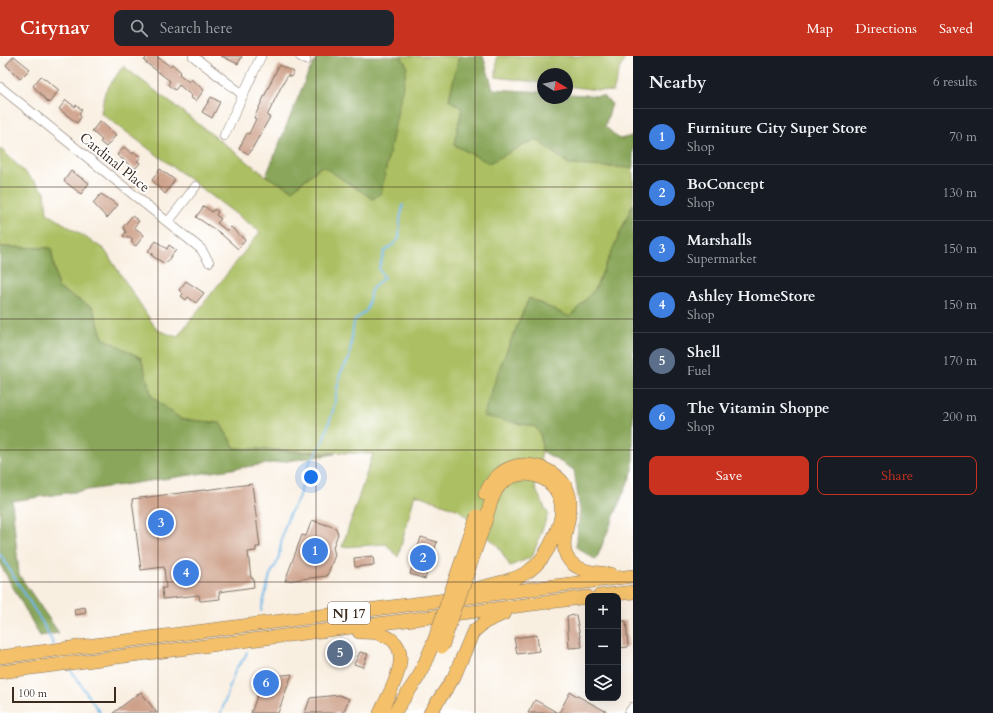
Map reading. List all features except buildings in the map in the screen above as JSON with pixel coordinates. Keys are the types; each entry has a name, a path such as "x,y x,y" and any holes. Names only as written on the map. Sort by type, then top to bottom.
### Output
{"highway":[{"path":"403,713 431,671 438,645 481,517 490,484 502,472 520,465 543,468 552,473 562,482 570,500 571,512 564,545 566,556 580,568 592,572 633,576"},
{"path":"438,602 515,577 531,569 542,559 551,544 560,523 562,506 555,490 548,482 536,476 523,474 508,479 499,487 481,517"},
{"name":"NJ 17","path":"0,657 633,576"},
{"path":"621,593 633,592"},
{"name":"NJ 17","path":"0,672 585,598"},
{"path":"430,713 454,677 470,637 476,628 489,619 529,605"},
{"path":"333,630 381,634 392,640 398,647 401,656 400,668 380,713"},
{"path":"394,713 438,645"}],"street":[{"path":"193,56 242,94"},
{"path":"224,136 242,94 261,56"},
{"name":"Cardinal Place","path":"0,87 201,249 209,262"},
{"path":"168,222 196,186"},
{"path":"629,713 633,707"}],"green space":[{"path":"318,56 401,56 407,66 381,193 373,199 322,166 292,190 266,176 308,73"},
{"path":"401,56 459,56 449,100 462,108 454,145 489,162 536,139 570,165 633,168 633,204 595,289 570,317 529,298 501,364 484,415 536,427 541,436 542,451 535,488 548,514 532,557 510,566 498,546 459,510 415,494 398,557 386,544 342,547 373,454 235,448 220,423 181,419 152,397 141,358 103,338 93,308 58,288 51,248 0,247 0,148 45,192 47,213 104,249 157,330 177,337 260,232 101,113 105,92 123,66 266,176 292,190 322,166 373,199 407,66"},
{"path":"459,56 483,56 493,89 537,92 537,104 573,104 573,94 603,96 612,104 605,126 619,139 633,136 633,168 570,165 536,139 489,163 454,145 462,108 449,100"},
{"path":"497,56 623,56 624,62 620,68 613,92 573,87 573,68 537,68 537,82 496,77"},
{"path":"633,204 633,470 596,560 576,547 580,510 574,470 542,451 541,436 536,427 483,416 501,364 529,298 570,317 595,289"},
{"path":"0,247 51,248 58,288 93,308 103,338 141,358 152,397 181,419 220,423 235,448 335,454 12,501 19,575 59,633 40,636 0,564"}],"waterway":[{"path":"261,611 270,575 278,561 283,532 289,515 298,499 309,463 322,444 333,411 340,374 349,359 354,321 367,310 371,290 384,277 379,269 384,252 399,239 400,220 403,205"},
{"path":"0,554 42,622 54,645"},
{"path":"221,713 236,668 244,659 247,652"},
{"path":"70,669 100,713"}],"place":[{"name":"Marshalls","path":"161,523"},
{"name":"Furniture City Super Store","path":"315,551"},
{"name":"BoConcept","path":"423,558"},
{"name":"Ashley HomeStore","path":"186,573"},
{"name":"Shell","path":"340,653"},
{"name":"The Vitamin Shoppe","path":"266,683"}]}
